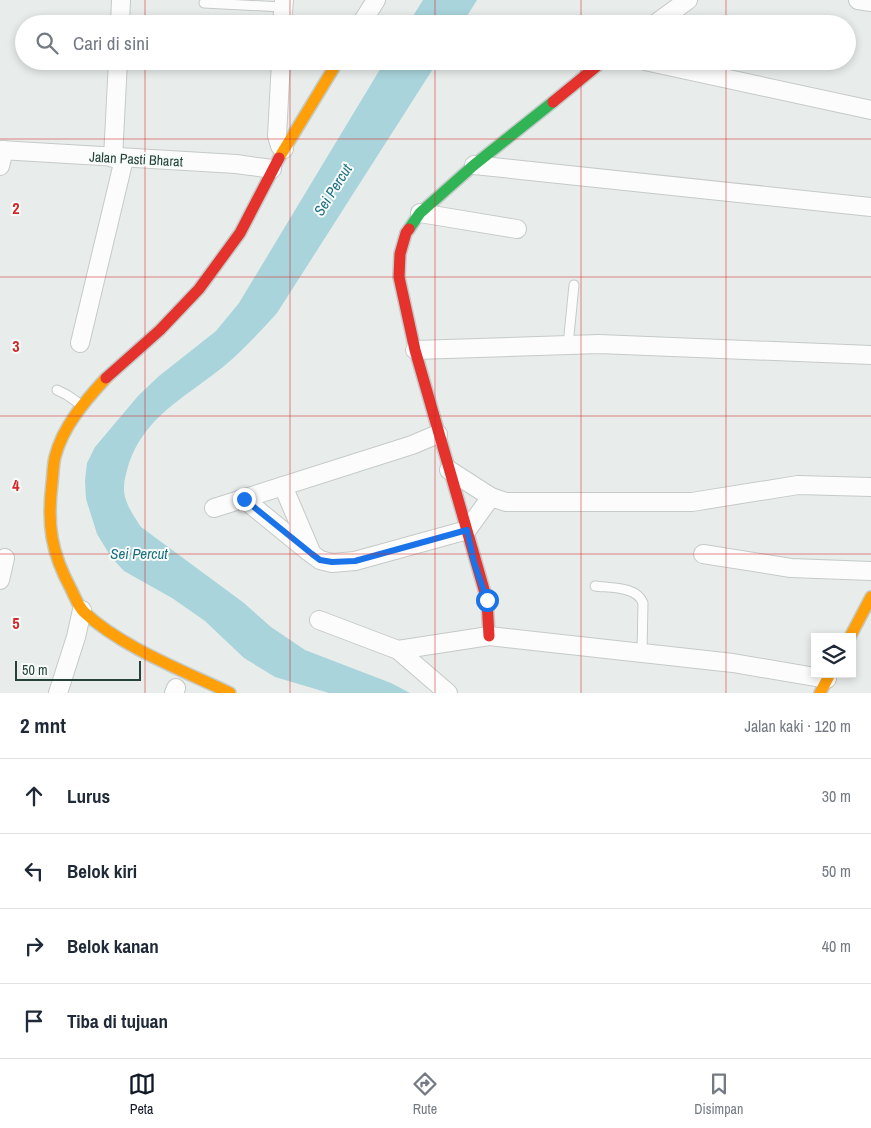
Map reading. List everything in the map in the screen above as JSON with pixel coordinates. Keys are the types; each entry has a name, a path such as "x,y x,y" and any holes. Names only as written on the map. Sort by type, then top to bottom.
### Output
{"street":[{"path":"120,15 121,0"},
{"path":"367,15 376,0"},
{"path":"667,15 688,0"},
{"path":"858,0 871,2"},
{"path":"80,343 118,158 118,70"},
{"path":"281,70 277,136 280,146 284,149"},
{"path":"230,693 136,648 93,620 82,610 64,576 54,550 50,528 55,458 64,434 81,404 109,374 160,330 199,289 240,233 272,169 332,70"},
{"path":"489,636 487,600 474,562 467,530 415,350 399,277 400,254 406,233 420,213 474,165 592,70"},
{"path":"687,70 871,110"},
{"name":"Jalan Pasti Bharat","path":"1,156 118,158 236,164 272,169"},
{"path":"474,165 871,207"},
{"path":"420,213 517,229"},
{"path":"415,350 599,344 871,355"},
{"path":"214,508 412,445 438,434"},
{"path":"449,470 491,497 506,502 692,502 798,485 871,487"},
{"path":"283,486 312,554"},
{"path":"244,499 320,560 332,562 355,561 467,530 491,497"},
{"path":"703,554 791,568 871,571"},
{"path":"0,580 5,558"},
{"path":"852,633 868,607"},
{"path":"58,693 76,637 82,610"},
{"path":"318,620 398,650 448,693"},
{"path":"398,650 489,636 733,662 826,682"}],"lane":[{"path":"204,3 283,10"},
{"path":"568,345 574,285"},
{"path":"56,390 81,404"},
{"path":"595,586 633,591 641,598 643,603 642,652"}],"water":[{"path":"423,0 477,0 468,15 414,15"},
{"name":"Sei Percut","path":"380,70 432,70 277,313 230,361 168,408 145,432 129,463 124,484 126,501 141,527 244,603 271,627 305,650 391,683 410,693 329,693 275,677 244,658 205,621 172,598 124,571 111,557 97,534 86,499 85,480 87,463 95,447 138,396 159,376 216,331 239,303"}],"traffic: fast":[{"path":"409,229 420,213 474,165 553,102"}],"traffic: slow":[{"path":"279,158 333,70"},
{"path":"106,378 69,424 55,457 50,512 52,538 64,576 80,607 99,625 134,647 230,693"},
{"path":"852,633 871,597"},
{"path":"820,693 828,678"}],"traffic: jam":[{"path":"553,102 592,70"},
{"path":"106,378 160,330 199,289 240,233 279,158"},
{"path":"409,229 400,254 399,277 415,350 487,600 489,636"}],"route":[{"path":"244,499 320,560 332,562 355,561 467,530 474,562 487,600"}]}
